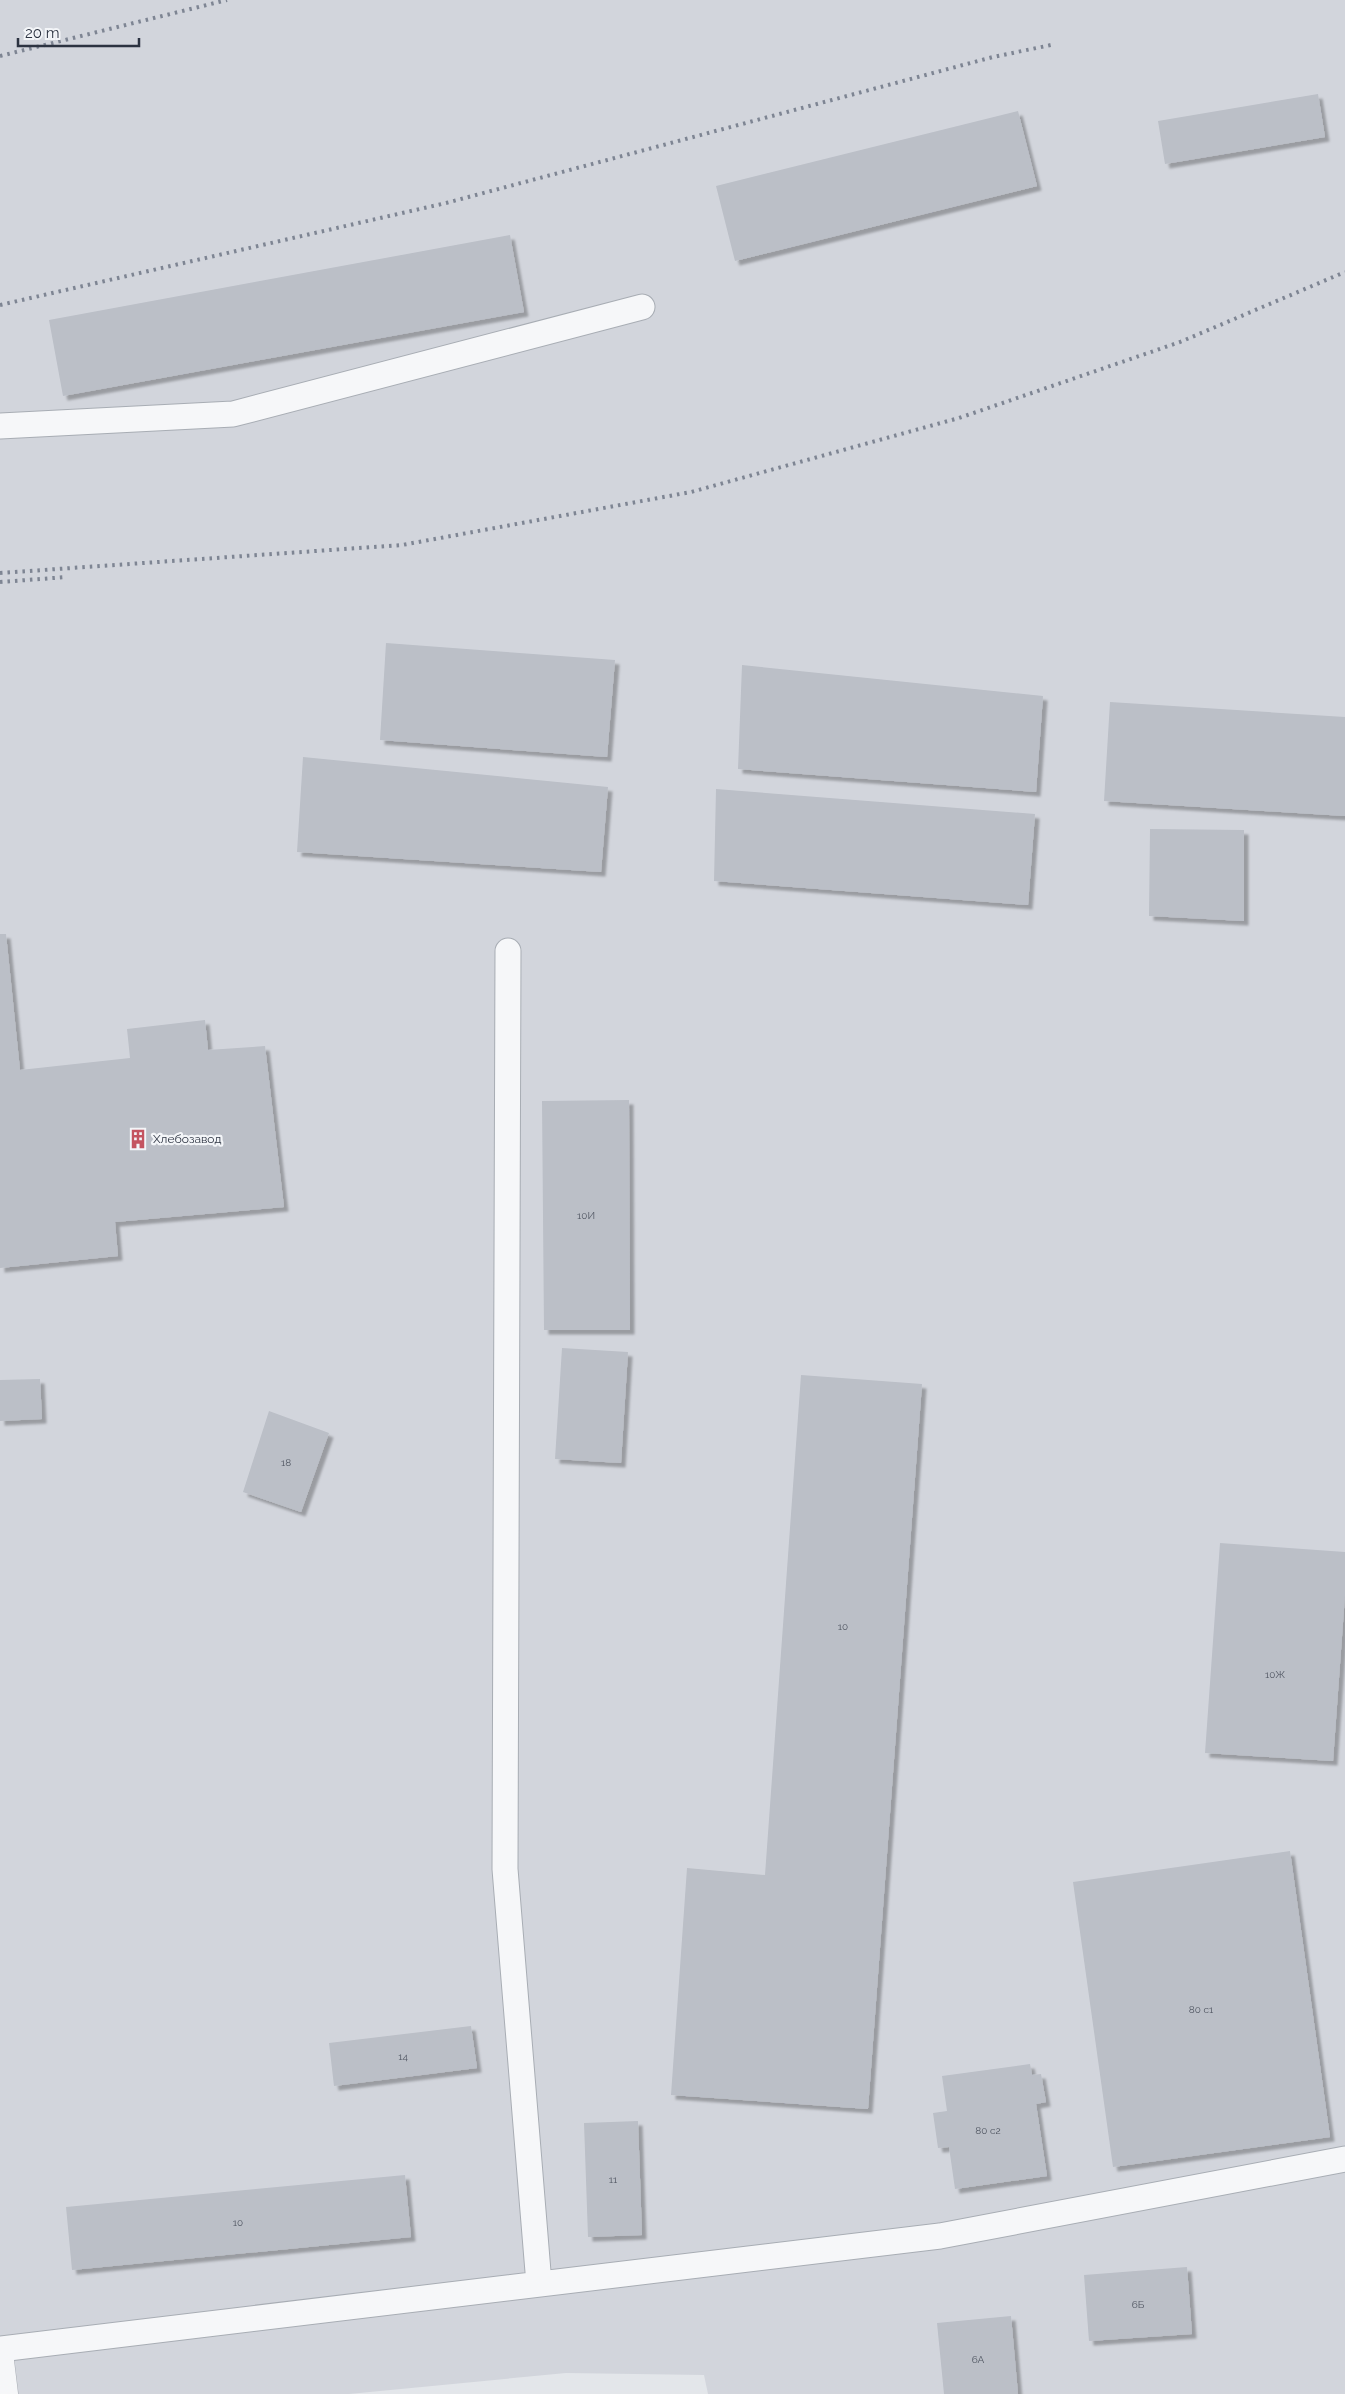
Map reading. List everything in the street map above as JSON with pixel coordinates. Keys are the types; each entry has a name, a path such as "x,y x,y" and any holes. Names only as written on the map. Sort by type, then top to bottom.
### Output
{"street":[{"path":"0,2361 4,2394"}],"lane":[{"path":"0,426 233,414 642,307"},
{"path":"508,951 505,1869 539,2284"},
{"path":"0,2349 940,2236 1345,2159"}],"shaded area":[{"path":"0,0 1345,0 1345,2394 708,2394 704,2375 566,2373 349,2394 0,2394"}],"building":[{"path":"1318,94 1325,137 1165,164 1158,121"},
{"path":"1018,111 1037,186 735,261 716,186"},
{"path":"510,235 524,312 63,396 49,320"},
{"path":"386,643 615,660 607,757 380,740"},
{"path":"742,665 1043,696 1036,792 738,769"},
{"path":"1110,702 1345,717 1345,816 1104,801"},
{"path":"303,757 608,787 601,872 297,852"},
{"path":"716,789 1035,814 1028,905 714,881"},
{"path":"1150,829 1244,830 1244,921 1149,916"},
{"name":"Хлебозавод","path":"0,934 6,934 20,1070 130,1058 127,1029 205,1020 208,1050 265,1046 284,1207 115,1222 118,1256 0,1268"},
{"path":"629,1100 630,1330 544,1330 542,1101"},
{"path":"562,1348 628,1352 621,1463 555,1459"},
{"path":"801,1375 922,1384 868,2109 671,2095 687,1868 765,1875"},
{"path":"40,1379 42,1419 0,1421 0,1380"},
{"path":"269,1411 329,1433 301,1512 243,1492"},
{"path":"1220,1543 1345,1552 1345,1595 1333,1761 1205,1753"},
{"path":"1290,1851 1330,2137 1113,2167 1073,1882"},
{"path":"471,2026 477,2068 334,2086 329,2043"},
{"path":"1030,2064 1032,2075 1041,2074 1046,2102 1036,2104 1047,2176 955,2189 949,2147 938,2148 933,2113 947,2111 942,2076"},
{"path":"638,2121 642,2235 588,2237 584,2123"},
{"path":"405,2175 411,2237 72,2270 66,2207"},
{"path":"1187,2267 1192,2334 1089,2341 1084,2275"},
{"path":"1011,2316 1018,2394 944,2394 937,2323"}],"railway":[{"path":"0,56 227,0"},
{"path":"0,305 446,203 993,57 1051,45"},
{"path":"0,573 402,545 691,492 959,418 1180,342 1345,272"},
{"path":"0,582 67,577"}],"place":[{"name":"Хлебозавод","path":"138,1139"}]}
